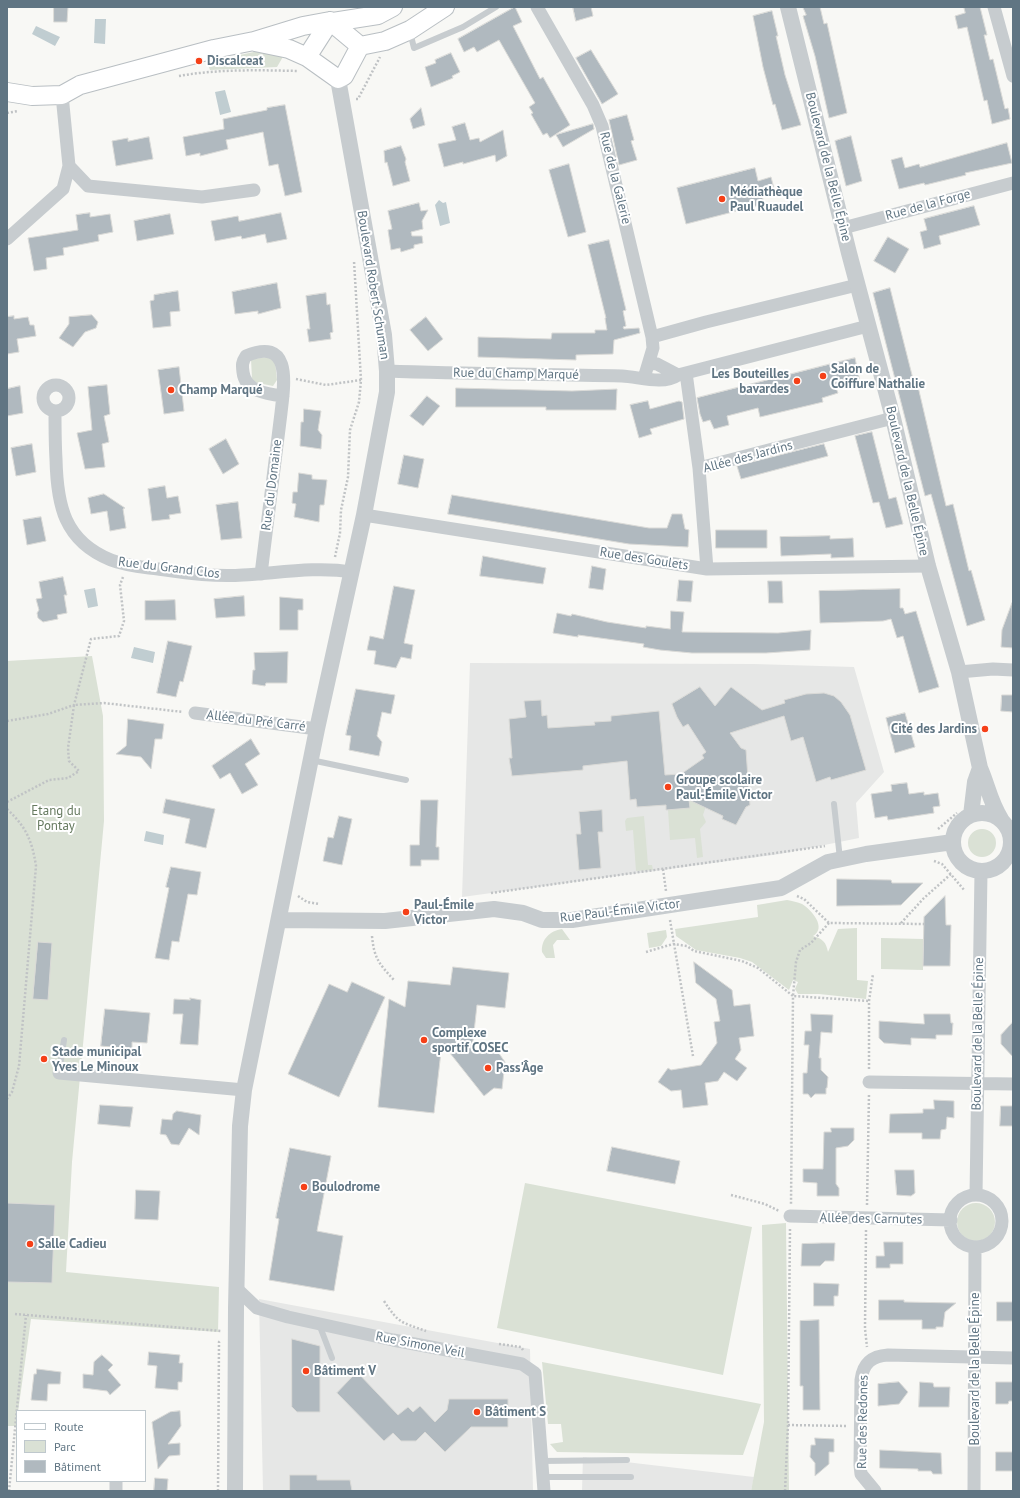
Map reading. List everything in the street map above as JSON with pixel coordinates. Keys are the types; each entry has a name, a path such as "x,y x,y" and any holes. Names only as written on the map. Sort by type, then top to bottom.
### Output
{"main road":[{"path":"7,92 32,96 62,95 80,85 214,49 254,41 304,26 378,15 393,7"},
{"path":"360,46 385,41 410,30 445,7"},
{"path":"331,22 360,46"},
{"path":"307,57 331,22"},
{"path":"254,41 289,49 307,57 338,79 344,76 360,46"}],"street":[{"name":"Rue de la Galerie","path":"537,7 593,105 602,126 652,337 653,348 650,363"},
{"name":"Boulevard de la Belle Épine","path":"788,7 857,285 893,418 928,566 959,672 980,768 986,781 992,805 1001,819"},
{"path":"994,7 1013,76"},
{"name":"Boulevard Robert Schuman","path":"235,1491 236,1288 240,1126 244,1090 280,920 317,729 364,515 382,421 387,371 384,335 338,79"},
{"path":"7,239 64,189 69,166 62,95"},
{"path":"69,166 88,186 202,197 254,190"},
{"name":"Rue de la Forge","path":"843,228 1013,183"},
{"path":"652,337 706,322 857,285"},
{"name":"Rue du Champ Marqué","path":"387,371 644,378 667,380 682,374 868,326"},
{"path":"644,378 650,363 657,364 682,374 699,468"},
{"name":"Rue du Domaine","path":"261,574 283,389"},
{"name":"Rue du Grand Clos","path":"55,410 57,486 64,516 70,529 89,548 112,561 126,565 200,575 231,576 332,570 352,572"},
{"name":"Allée des Jardins","path":"707,569 699,468 893,418"},
{"name":"Rue des Goulets","path":"364,515 707,569 928,566"},
{"path":"959,672 993,669 1013,670"},
{"name":"Allée du Pré Carré","path":"196,713 317,729"},
{"name":"Boulevard de la Belle Épine","path":"972,807 980,768"},
{"path":"972,807 981,813 991,814 1001,819 1008,827 1012,837 1012,848 1004,863 997,868 981,872 972,870 961,862 954,851 953,842 958,825 972,807"},
{"name":"Rue Paul-Émile Victor","path":"280,920 386,921 494,909 523,913 542,920 572,920 781,888 828,862 840,852 953,842"},
{"name":"Boulevard de la Belle Épine","path":"976,1195 981,872"},
{"path":"59,1073 244,1090"},
{"path":"869,1082 1013,1084"},
{"path":"976,1195 984,1197 995,1204 1008,1223 996,1238 983,1246 975,1247 960,1241 955,1235 951,1220 956,1206 968,1197 976,1195"},
{"name":"Allée des Carnutes","path":"790,1216 951,1220"},
{"name":"Boulevard de la Belle Épine","path":"974,1491 975,1247"},
{"name":"Rue Simone Veil","path":"236,1288 256,1308 394,1340 522,1364 535,1373 542,1455"},
{"name":"Rue des Redones","path":"875,1491 862,1474 860,1427 861,1380 862,1371 868,1362 875,1358 888,1355 1013,1358"},
{"path":"542,1455 544,1491"}],"lane":[{"path":"410,30 414,48 463,27 496,7"},
{"path":"311,760 406,780"},
{"path":"834,804 840,852"},
{"path":"59,1073 64,1040"},
{"path":"318,1323 332,1358"},
{"path":"542,1455 627,1460"},
{"path":"543,1477 631,1477"}],"path":[{"path":"341,102 358,99 379,59"},
{"path":"332,570 340,533 341,510 348,477 350,430 359,402 361,380 353,254"},
{"path":"283,389 294,379 312,381 326,385 361,380"},
{"path":"7,802 49,780 68,778 79,771 69,761 68,748 74,705 91,639 119,636 124,621 120,585 126,565"},
{"path":"7,721 48,714 74,705 104,703 196,713"},
{"path":"932,832 958,812 964,800 972,807"},
{"path":"7,809 17,818 29,837 36,866 19,1066 12,1092 7,1099"},
{"path":"921,846 923,856 942,864 966,889 965,897"},
{"path":"483,894 663,869 840,852"},
{"path":"663,869 673,944 693,1056"},
{"path":"901,923 924,898 951,874"},
{"path":"287,881 296,882 298,896 302,899 307,902 321,904"},
{"path":"781,888 790,896 804,899 829,924"},
{"path":"370,921 373,950 379,964 394,980"},
{"path":"785,1491 788,1425 793,996 796,962 800,950 811,943 829,924 924,924"},
{"path":"646,952 673,944 687,946 694,951 750,963 793,996 869,1001"},
{"path":"868,1362 865,1329 869,1082 868,1053 869,1001 873,974"},
{"path":"731,1195 765,1204 790,1216"},
{"path":"15,1314 228,1331"},
{"path":"17,1410 26,1315"},
{"path":"9,1491 16,1419"},
{"path":"788,1425 860,1427"}],"shaded area":[{"path":"95,19 106,19 105,44 94,43"},
{"path":"36,26 60,37 55,46 32,34"},
{"path":"225,90 231,112 220,115 215,92"},
{"path":"439,200 443,203 446,202 450,223 440,226 435,205"},
{"path":"95,588 98,606 88,608 84,590"},
{"path":"134,647 155,652 153,663 131,658"},
{"name":"Groupe scolaire Paul-Émile Victor","path":"470,663 754,664 854,667 884,772 856,803 859,838 780,854 462,897"},
{"path":"146,831 164,835 163,845 144,841"},
{"path":"259,1299 530,1349 533,1491 263,1491"},
{"path":"583,1457 754,1477 751,1491 582,1491"}],"green space":[{"path":"263,50 284,55 277,67 210,70 207,62"},
{"path":"269,357 275,360 277,380 273,386 253,382 251,359"},
{"name":"Etang du Pontay","path":"92,656 103,716 104,821 72,1162 66,1272 219,1287 218,1332 31,1319 18,1410 16,1410 16,1426 7,1426 7,661"},
{"path":"689,795 707,803 703,815 706,822 700,829 703,857 697,858 695,838 670,840 668,810 690,808"},
{"path":"644,816 648,865 652,865 653,870 636,871 633,830 626,831 625,821 627,818"},
{"path":"982,829 992,833 996,843 992,853 982,857 972,853 968,843 972,833"},
{"path":"787,900 802,904 814,915 819,928 817,933 813,936 824,941 828,952 838,929 857,928 857,980 868,981 866,999 819,994 798,994 795,989 798,982 793,980 789,990 752,962 740,958 696,950 676,936 675,929 758,917 757,905"},
{"path":"562,929 570,940 557,940 553,945 555,958 546,958 542,952 543,943 547,936"},
{"path":"666,930 667,937 661,946 649,948 647,933"},
{"path":"881,938 923,939 923,970 881,969"},
{"path":"525,1183 752,1227 723,1375 497,1328"},
{"path":"972,1203 980,1203 990,1208 994,1215 994,1229 990,1236 980,1241 972,1241 962,1236 960,1233 957,1226 957,1218 962,1208 965,1206"},
{"path":"786,1223 789,1491 751,1491 764,1422 762,1225"},
{"path":"542,1362 761,1404 743,1455 557,1452 550,1444 563,1442 561,1424 548,1424"}],"building":[{"path":"54,7 68,7 67,22 54,22"},
{"path":"515,7 522,22 513,26 540,79 543,77 570,125 550,138 547,133 543,135 531,114 533,113 529,107 535,103 499,40 477,52 474,47 464,52 458,39"},
{"path":"573,7 591,7 593,16 576,21"},
{"path":"803,7 820,7 824,24 827,23 847,113 829,118 815,56 803,16 806,15"},
{"path":"964,7 980,7 987,35 984,35 990,60 993,59 1005,109 1008,108 1010,119 992,124 987,100 984,101 967,27 958,29 955,16 965,13"},
{"path":"772,11 785,75 801,125 782,130 775,104 773,105 763,67 753,16"},
{"path":"591,50 618,94 602,104 576,58"},
{"path":"451,53 460,72 452,76 453,78 431,87 425,67 436,63 435,60"},
{"path":"285,105 302,192 285,196 278,164 269,166 263,132 226,140 228,149 200,156 200,153 186,156 183,137 224,129 223,119"},
{"path":"421,108 425,125 413,129 410,119"},
{"path":"627,115 634,140 631,141 637,160 619,165 609,120"},
{"path":"465,123 470,140 479,138 480,142 503,130 507,156 496,162 495,155 463,164 463,162 444,167 438,144 456,140 452,127"},
{"path":"593,124 594,129 563,147 556,135"},
{"path":"851,136 862,181 846,186 835,141"},
{"path":"149,137 153,159 116,166 112,141 128,138 128,141"},
{"path":"1007,143 1012,163 965,173 966,175 925,185 924,183 899,189 891,160 902,157 905,168 919,164 920,167"},
{"path":"401,146 406,159 405,162 410,181 393,186 387,162 385,163 384,151"},
{"path":"569,164 586,232 568,237 549,170"},
{"name":"Médiathèque Paul Ruaudel","path":"755,168 758,181 771,177 775,192 762,195 764,204 686,224 677,188"},
{"path":"419,203 421,211 428,210 422,221 423,229 411,232 412,236 422,236 423,243 414,245 414,248 401,252 400,248 391,250 388,230 392,229 388,211"},
{"path":"974,206 980,225 939,236 941,244 924,249 920,232 927,230 924,219"},
{"path":"90,213 90,217 110,214 113,232 98,235 99,241 63,248 64,255 46,258 47,269 34,271 28,238 78,230 76,215"},
{"path":"281,213 287,239 267,243 265,234 242,239 241,236 215,241 211,221 238,216 239,221"},
{"path":"170,214 174,234 137,241 134,221"},
{"path":"888,237 909,249 895,273 874,261"},
{"path":"609,240 626,310 623,311 626,326 623,327 624,329 639,328 640,333 614,340 613,354 576,355 576,360 478,357 478,337 551,339 552,333 595,333 595,330 607,330 606,318 588,245"},
{"path":"277,283 281,308 258,314 258,311 235,314 232,292"},
{"path":"890,288 913,379 916,378 946,506 953,504 969,571 971,570 985,620 967,626 931,494 925,496 873,293"},
{"path":"178,291 180,311 170,312 171,326 153,328 150,301 154,300 154,295"},
{"path":"326,293 327,305 330,304 333,332 330,333 331,339 309,342 307,329 310,329 306,296"},
{"path":"92,315 98,322 96,328 85,332 73,347 59,338 69,324 69,317"},
{"path":"14,316 14,319 28,317 30,325 34,325 36,336 17,339 19,352 7,354 7,317"},
{"path":"426,317 443,339 428,351 410,330"},
{"path":"855,358 860,382 836,388 838,393 822,398 823,402 760,417 758,408 727,416 729,425 714,429 710,420 703,422 697,398"},
{"name":"Champ Marqué","path":"179,367 184,411 164,414 158,370"},
{"path":"107,385 110,414 104,416 109,442 102,444 105,467 85,469 77,433 92,430 88,387"},
{"path":"20,386 23,413 7,416 7,389"},
{"path":"456,388 572,391 617,389 616,410 546,410 546,407 456,407"},
{"path":"427,396 440,406 423,426 410,416"},
{"path":"648,401 650,409 679,401 682,402 684,419 650,429 652,434 639,438 630,405"},
{"path":"304,409 321,411 318,430 322,435 321,449 300,446 301,422 303,422"},
{"path":"872,432 889,499 896,497 903,524 886,528 879,502 873,503 855,436"},
{"path":"226,439 239,464 223,474 209,449"},
{"path":"32,444 36,472 16,476 11,448"},
{"path":"824,444 828,456 741,479 737,466"},
{"path":"404,455 424,459 418,488 398,484"},
{"path":"299,473 312,475 312,479 327,480 324,505 320,505 319,522 294,517 296,504 292,503 293,492 297,492"},
{"path":"165,486 167,498 178,496 181,513 169,515 170,519 152,521 148,489"},
{"path":"104,494 125,508 123,509 126,528 110,531 107,511 91,514 88,498"},
{"path":"452,495 649,528 667,528 672,514 682,514 685,529 689,530 688,547 629,544 448,514"},
{"path":"238,502 242,538 221,540 216,505"},
{"path":"41,517 46,541 27,545 23,520"},
{"path":"716,530 767,530 767,548 716,548"},
{"path":"830,536 830,539 853,538 854,557 831,558 831,554 781,556 780,537"},
{"path":"483,556 546,568 543,584 480,576"},
{"path":"592,566 606,569 603,590 589,588"},
{"path":"63,577 67,595 64,595 67,613 57,615 58,619 43,622 38,618 37,613 39,610 36,599 42,598 39,582"},
{"path":"679,580 693,581 691,602 677,601"},
{"path":"768,581 782,581 783,603 769,603"},
{"path":"394,586 415,590 404,643 413,645 411,659 401,657 396,668 374,664 376,651 367,650 370,636 383,639"},
{"path":"900,589 900,608 903,608 905,614 916,611 939,687 919,693 903,636 897,638 891,619 883,621 820,623 819,591"},
{"path":"244,596 245,616 216,618 214,599"},
{"path":"280,597 303,599 303,610 298,610 298,630 280,630"},
{"path":"175,600 176,620 145,620 145,601"},
{"path":"1012,603 1013,648 1001,647 1002,630"},
{"path":"671,611 684,612 682,632 778,633 811,630 810,650 766,653 692,653 643,647 644,644 553,633 557,613 571,616 572,614 607,622 646,628 646,626 670,629"},
{"path":"168,641 192,646 183,682 180,681 176,697 157,693"},
{"path":"288,652 287,683 266,683 265,686 252,684 253,670 255,670 254,653"},
{"path":"700,687 715,706 731,687 762,710 785,703 784,700 806,694 824,693 834,696 841,702 850,715 866,770 831,780 830,777 816,782 803,737 791,741 784,716 730,733 741,748 746,750 750,805 746,807 736,825 722,819 723,816 689,800 690,808 666,810 666,805 637,807 636,799 630,800 627,761 583,766 583,770 512,776 509,758 512,758 509,719 526,717 524,701 541,700 542,716 547,715 548,728 595,725 594,722 611,721 611,716 659,711 665,775 681,774 704,758 702,755 706,752 688,724 683,727 672,704"},
{"path":"356,689 395,695 391,714 382,712 377,736 382,742 379,756 349,750 351,736 346,735"},
{"path":"1002,695 1013,695 1013,712 1001,711"},
{"path":"905,713 915,747 895,753 886,718"},
{"path":"128,719 164,724 162,739 155,739 151,769 141,757 116,754 126,746"},
{"path":"251,739 260,754 245,764 258,785 242,794 230,773 220,779 212,766"},
{"path":"907,783 909,794 924,792 924,795 938,793 940,806 933,807 934,813 888,820 887,816 875,818 871,794 892,791 891,785"},
{"path":"166,799 215,809 206,848 185,843 190,819 163,813"},
{"path":"421,800 438,800 436,847 439,847 439,860 421,860 421,866 410,866 410,845 419,845"},
{"path":"602,810 603,832 598,832 601,868 579,870 576,834 581,834 579,812"},
{"path":"339,816 352,819 342,865 323,861 328,837 333,838"},
{"path":"171,867 201,872 197,895 188,894 179,942 172,941 169,960 155,958 169,888 166,887"},
{"path":"837,879 891,880 892,883 923,883 901,905 837,906"},
{"path":"945,896 946,925 951,925 950,966 923,966 924,917"},
{"path":"38,942 52,943 48,1000 33,999"},
{"path":"694,962 732,990 734,1006 750,1004 754,1036 739,1038 741,1050 735,1059 747,1068 737,1081 724,1072 718,1081 705,1083 708,1105 683,1108 681,1090 671,1091 658,1082 668,1068 671,1070 701,1065 717,1043 714,1022 720,1021 716,999 696,983"},
{"name":"Complexe sportif COSEC","path":"453,967 509,973 505,1008 477,1005 472,1050 498,1052 505,1062 502,1089 494,1088 484,1096 442,1043 434,1113 378,1107 389,999 405,1007 408,981 450,985"},
{"path":"352,982 385,997 339,1097 288,1074 329,984 347,992"},
{"path":"190,998 201,1000 198,1045 180,1044 183,1014 173,1014 174,999 190,1000"},
{"path":"105,1009 150,1013 147,1043 132,1042 132,1049 101,1046"},
{"path":"811,1014 833,1015 832,1033 821,1032 819,1058 821,1058 821,1070 828,1077 826,1094 815,1094 811,1098 808,1094 803,1094 803,1073 807,1073 809,1045 804,1045 805,1031 811,1031"},
{"path":"924,1014 950,1014 951,1023 953,1023 952,1035 936,1035 936,1039 911,1038 911,1045 884,1043 879,1038 879,1021 924,1024"},
{"path":"1013,1022 1013,1057 1001,1044 1001,1035"},
{"path":"934,1100 954,1101 954,1118 947,1117 946,1129 941,1130 940,1139 922,1139 922,1133 889,1133 890,1114 923,1113 923,1109 934,1109"},
{"path":"100,1105 133,1107 130,1127 98,1124"},
{"path":"1001,1106 1013,1106 1013,1126 1000,1126"},
{"path":"177,1111 201,1115 199,1135 189,1128 179,1145 171,1144 166,1135 160,1134 162,1119 172,1120 173,1114"},
{"path":"831,1128 854,1128 854,1140 848,1146 836,1148 836,1184 839,1188 839,1196 817,1196 817,1183 803,1182 803,1169 823,1169 824,1132 831,1132"},
{"path":"612,1147 680,1161 675,1184 607,1171"},
{"path":"290,1148 331,1156 317,1231 343,1236 334,1291 269,1280 279,1219 276,1218"},
{"path":"895,1170 914,1170 915,1193 911,1196 897,1195"},
{"path":"136,1190 160,1191 158,1220 135,1219"},
{"name":"Salle Cadieu","path":"7,1203 55,1205 52,1283 7,1282"},
{"path":"884,1242 903,1242 903,1264 890,1264 890,1268 876,1268 876,1256 884,1256"},
{"path":"835,1243 834,1261 825,1261 820,1266 801,1266 802,1244"},
{"path":"814,1283 839,1284 838,1296 834,1296 834,1306 814,1306"},
{"path":"879,1300 956,1303 945,1312 943,1327 936,1327 936,1329 922,1329 922,1320 879,1320"},
{"path":"997,1302 1013,1302 1013,1321 997,1321"},
{"path":"819,1320 820,1410 803,1410 803,1386 800,1386 800,1321"},
{"name":"Bâtiment V","path":"292,1339 320,1346 320,1412 297,1412 292,1407"},
{"path":"149,1352 180,1355 179,1363 183,1363 182,1382 178,1382 178,1390 155,1388 157,1366 148,1365"},
{"path":"102,1355 113,1365 108,1370 121,1385 110,1395 107,1391 83,1388 83,1374 93,1375 94,1362"},
{"path":"37,1369 61,1372 60,1384 48,1384 47,1401 31,1400 34,1374 36,1374"},
{"name":"Bâtiment S","path":"357,1372 398,1415 408,1407 413,1412 420,1406 435,1422 447,1410 449,1399 508,1399 508,1427 471,1427 445,1452 425,1432 416,1441 401,1441 393,1433 384,1441 337,1393"},
{"path":"899,1382 908,1392 899,1404 878,1406 878,1384"},
{"path":"920,1382 933,1383 934,1387 950,1387 949,1407 919,1407"},
{"path":"996,1382 1013,1382 1013,1401 1009,1401 1008,1404 996,1404"},
{"path":"180,1411 181,1426 168,1444 180,1443 180,1455 169,1456 158,1469 152,1422 170,1412"},
{"path":"815,1438 834,1439 834,1452 829,1452 829,1464 815,1476 815,1463 810,1457 811,1445 815,1445"},
{"path":"880,1450 941,1453 942,1474 933,1474 931,1471 918,1471 918,1469 880,1468"},
{"path":"996,1452 1013,1452 1013,1471 996,1471"},
{"path":"290,1475 317,1475 317,1480 350,1480 352,1491 290,1491"},
{"path":"155,1478 168,1479 167,1491 154,1491"}],"place":[{"name":"Discalceat","path":"199,61"},
{"name":"Médiathèque Paul Ruaudel","path":"722,199"},
{"name":"Salon de Coiffure Nathalie","path":"823,376"},
{"name":"Les Bouteilles bavardes","path":"797,381"},
{"name":"Champ Marqué","path":"171,390"},
{"name":"Cité des Jardins","path":"985,729"},
{"name":"Groupe scolaire Paul-Émile Victor","path":"668,787"},
{"name":"Paul-Émile Victor","path":"406,912"},
{"name":"Complexe sportif COSEC","path":"424,1040"},
{"name":"Stade municipal Yves Le Minoux","path":"44,1059"},
{"name":"Pass'Âge","path":"488,1068"},
{"name":"Boulodrome","path":"304,1187"},
{"name":"Salle Cadieu","path":"30,1244"},
{"name":"Bâtiment V","path":"306,1371"},
{"name":"Bâtiment S","path":"477,1412"}]}
